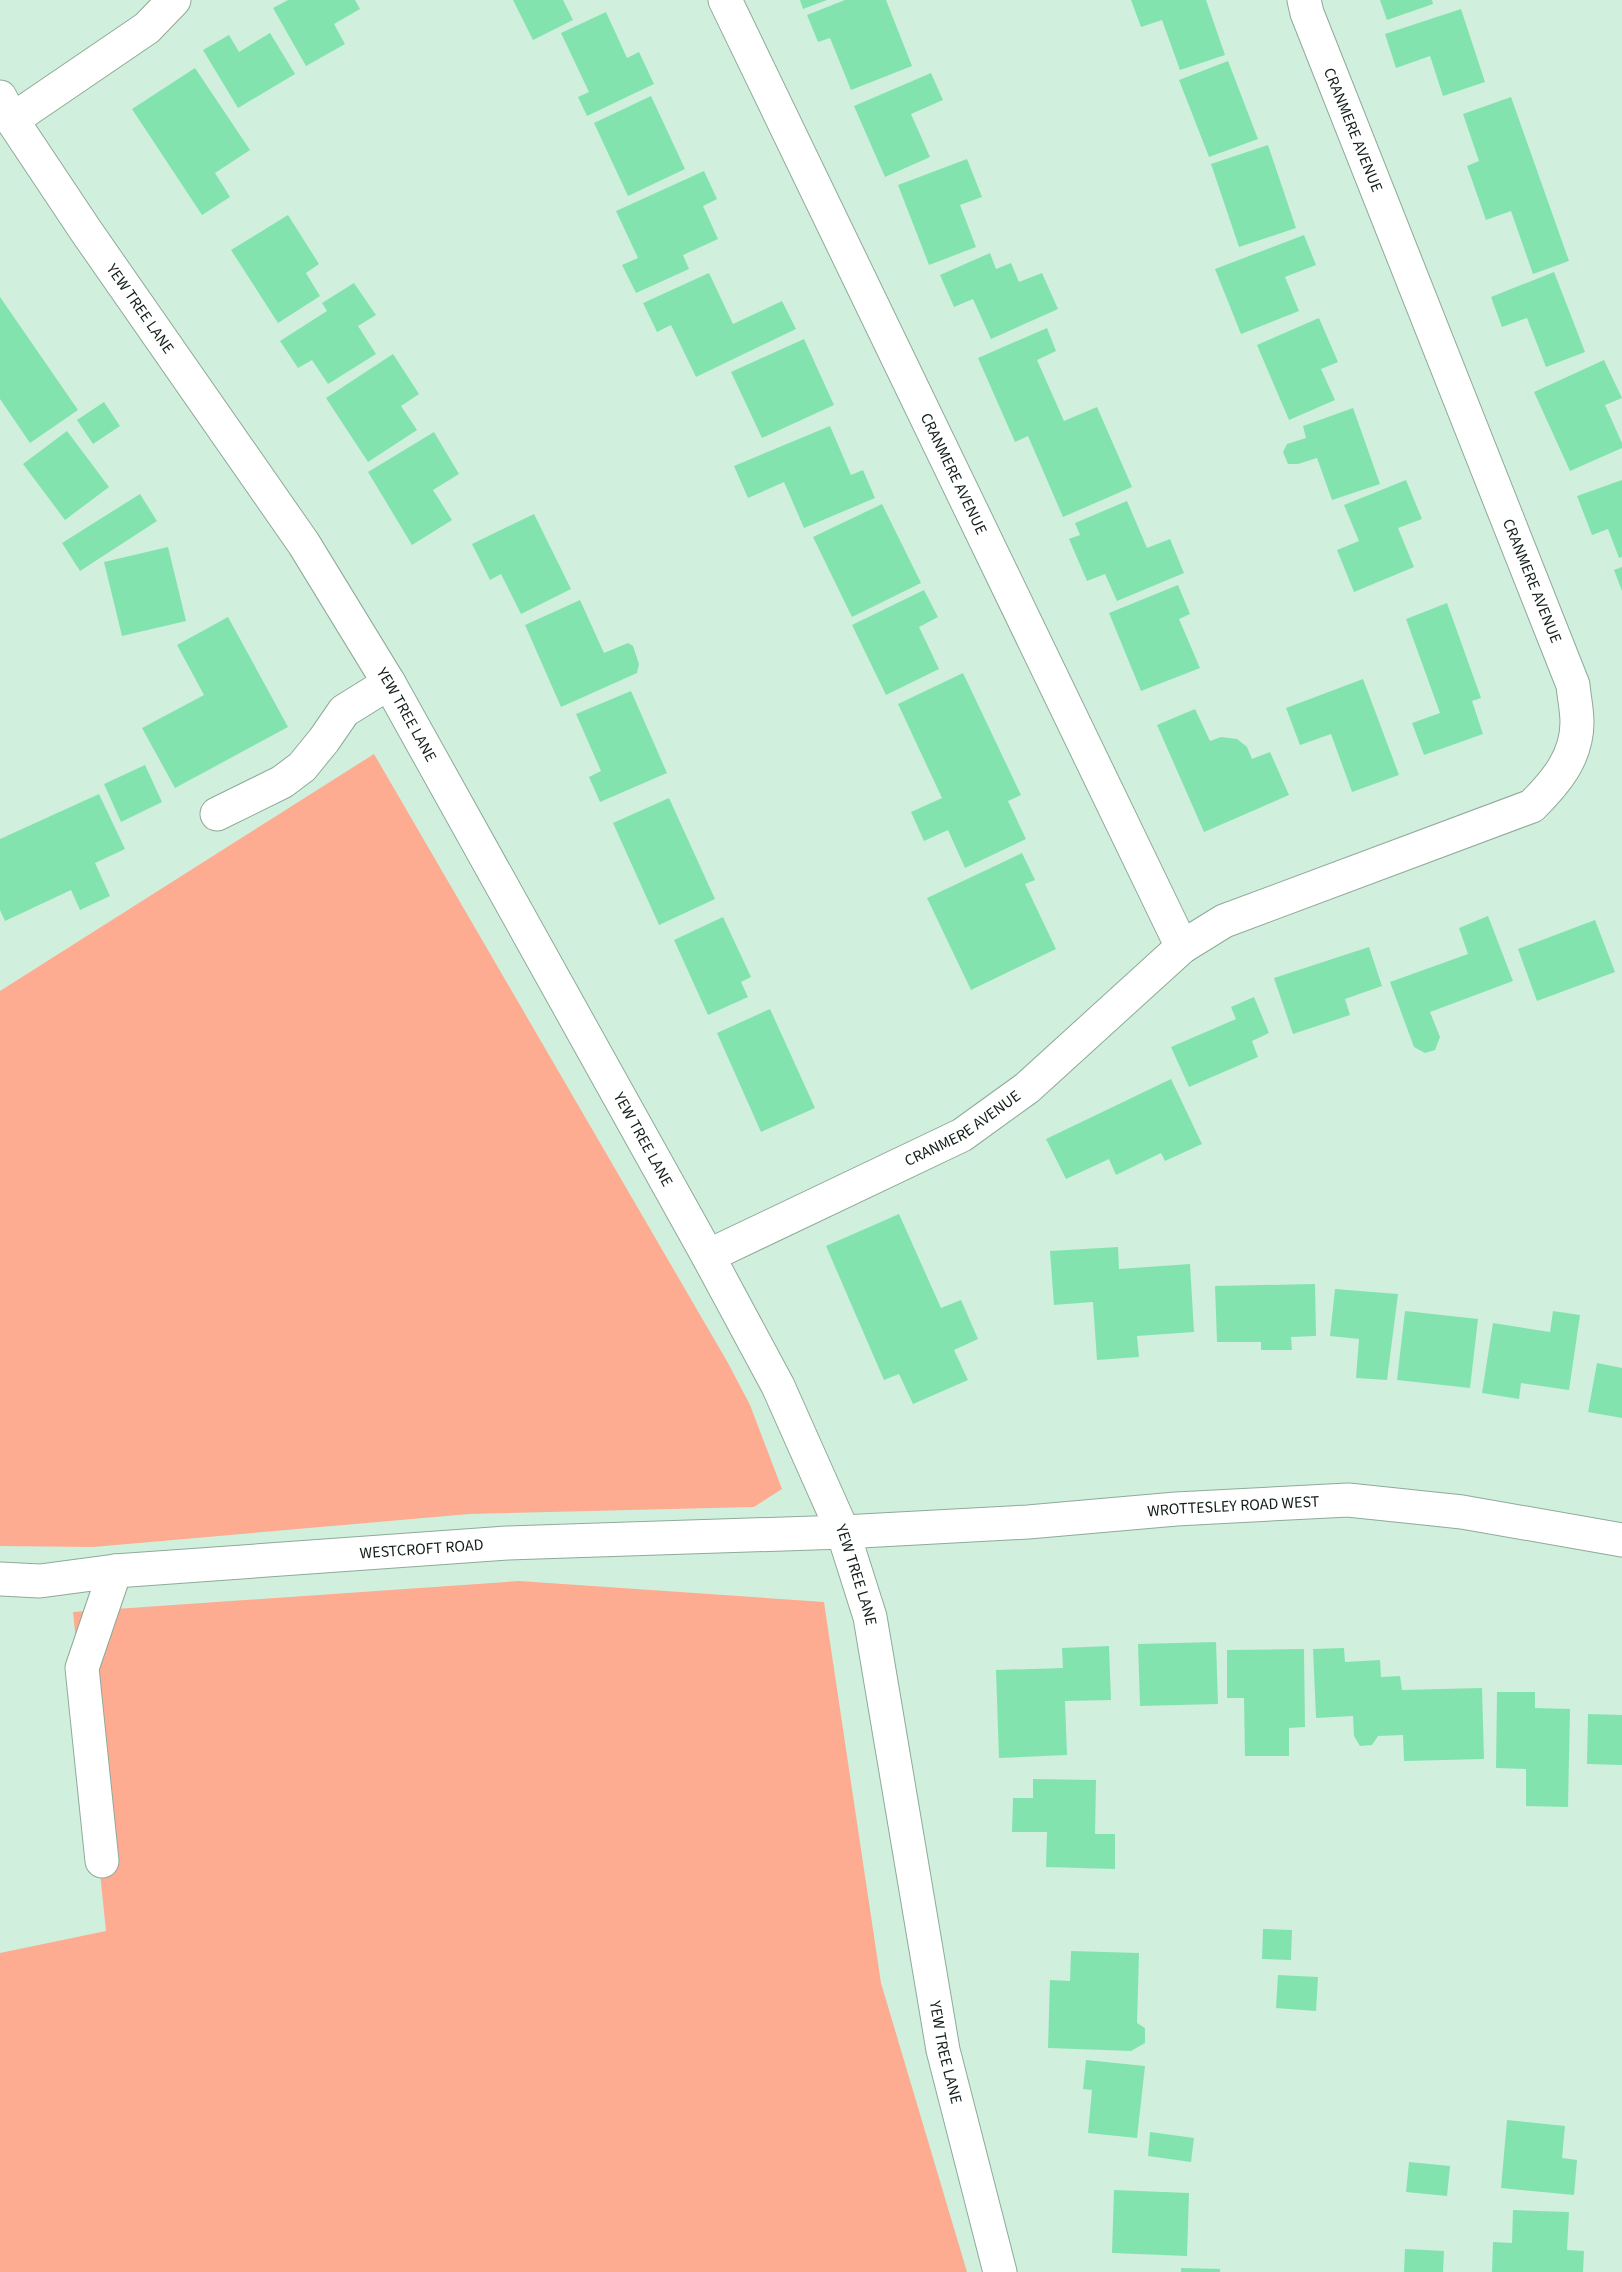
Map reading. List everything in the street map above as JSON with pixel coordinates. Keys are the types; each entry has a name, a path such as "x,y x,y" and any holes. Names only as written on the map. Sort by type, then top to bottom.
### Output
{"street":[{"name":"YEW TREE LANE","path":"174,0 147,28 6,109 86,231 304,544 388,683 708,1256 778,1386 843,1532 870,1617 943,2050 1000,2272"},
{"name":"CRANMERE AVENUE","path":"725,0 1182,947"},
{"name":"CRANMERE AVENUE","path":"708,1256 962,1135 1027,1088 1182,947 1224,921 1532,806 1557,782 1571,754 1577,723 1573,685 1307,13 1304,0"},
{"path":"217,814 282,782 302,767 344,711 388,683"},
{"name":"WROTTESLEY ROAD WEST","path":"843,1532 1028,1522 1176,1509 1348,1500 1462,1512 1622,1540"},
{"name":"WESTCROFT ROAD","path":"0,1579 40,1581 115,1571 507,1543 843,1532"},
{"path":"102,1860 82,1668 115,1571"}],"shaded area":[{"path":"374,754 728,1363 750,1405 782,1489 754,1507 469,1514 93,1547 0,1546 0,991"},
{"path":"519,1581 824,1602 881,1983 967,2272 0,2272 0,1953 106,1931 73,1612"}],"building":[{"path":"288,0 355,0 360,9 334,24 345,44 306,66 273,8"},
{"path":"513,0 563,0 573,20 533,40"},
{"path":"800,0 827,0 803,9"},
{"path":"845,0 886,0 912,66 851,90 830,38 818,42 807,15"},
{"path":"1131,0 1206,0 1225,55 1180,70 1162,20 1141,27"},
{"path":"1380,0 1432,0 1433,4 1387,20"},
{"path":"1461,9 1485,82 1443,96 1430,56 1396,68 1385,34"},
{"path":"606,12 627,58 639,52 654,84 587,116 578,97 589,92 561,33"},
{"path":"270,33 295,74 238,108 203,50 229,35 239,52"},
{"path":"1228,61 1258,139 1209,157 1179,80"},
{"path":"195,68 250,150 215,173 230,197 202,215 132,109"},
{"path":"931,73 943,100 911,114 930,157 885,177 854,106"},
{"path":"651,96 685,169 628,196 594,123"},
{"path":"1511,97 1569,261 1533,274 1511,211 1486,220 1467,166 1479,161 1463,114"},
{"path":"1268,145 1296,228 1239,247 1211,164"},
{"path":"967,159 982,197 960,205 976,247 929,265 898,185"},
{"path":"704,171 717,199 703,206 718,239 683,255 689,269 636,293 622,265 638,258 616,211"},
{"path":"288,215 319,264 306,273 320,296 278,323 231,250"},
{"path":"1304,235 1316,265 1285,277 1299,311 1241,334 1215,269"},
{"path":"990,253 996,269 1011,263 1019,282 1042,273 1058,309 991,339 973,299 954,307 940,275"},
{"path":"1554,272 1585,352 1546,367 1527,318 1502,327 1491,297"},
{"path":"709,273 733,324 782,301 796,329 696,377 671,325 657,332 643,303"},
{"path":"354,283 376,315 358,326 376,354 328,384 312,360 298,368 280,341 327,311 322,303"},
{"path":"0,297 78,410 30,443 0,399"},
{"path":"1319,318 1338,362 1321,369 1335,400 1289,420 1257,345"},
{"path":"1047,328 1056,351 1037,360 1064,421 1097,407 1132,487 1063,517 1028,436 1015,442 978,358"},
{"path":"804,339 834,405 762,438 731,372"},
{"path":"393,354 419,394 401,406 417,430 368,462 326,398"},
{"path":"1604,360 1622,398 1605,405 1622,443 1622,448 1570,471 1534,392"},
{"path":"104,402 120,426 93,444 77,420"},
{"path":"1353,408 1380,484 1332,500 1317,458 1298,464 1288,464 1283,452 1287,444 1306,438 1303,426"},
{"path":"830,426 851,475 863,470 875,498 804,528 784,482 748,498 734,466"},
{"path":"67,431 109,487 65,520 23,464"},
{"path":"434,432 459,474 433,490 452,520 412,545 368,472"},
{"path":"1406,480 1422,519 1398,528 1414,567 1354,592 1337,550 1359,541 1344,505"},
{"path":"1622,480 1622,557 1619,558 1608,529 1592,535 1577,496"},
{"path":"140,494 157,521 80,571 62,543"},
{"path":"1127,501 1147,548 1170,539 1184,573 1117,601 1105,574 1087,581 1069,539 1080,535 1075,523"},
{"path":"882,504 921,583 852,617 813,537"},
{"path":"534,514 571,589 521,614 501,574 490,580 472,544"},
{"path":"168,547 186,621 122,636 104,562"},
{"path":"1622,567 1622,591 1614,570"},
{"path":"1178,585 1190,614 1179,619 1200,668 1141,691 1109,613"},
{"path":"924,590 938,617 919,627 939,669 886,695 852,625"},
{"path":"580,600 604,653 628,643 633,646 639,664 637,673 561,707 525,625"},
{"path":"1447,603 1481,698 1472,701 1483,734 1424,755 1412,723 1440,713 1406,619"},
{"path":"228,617 288,727 175,788 142,728 204,695 177,645"},
{"path":"963,673 1021,795 1008,801 1026,839 965,868 948,830 924,841 911,812 942,798 898,704"},
{"path":"1363,679 1399,775 1352,792 1331,734 1300,745 1286,708"},
{"path":"631,691 667,773 600,802 589,777 601,771 576,714"},
{"path":"1195,709 1210,741 1221,737 1237,739 1247,747 1252,759 1270,752 1289,795 1204,832 1157,725"},
{"path":"145,765 162,802 121,822 104,784"},
{"path":"99,794 125,849 95,863 110,896 80,910 71,890 5,921 0,910 0,839"},
{"path":"669,798 715,899 659,925 613,823"},
{"path":"1022,853 1035,880 1025,884 1056,949 971,990 927,898"},
{"path":"1488,916 1513,981 1430,1012 1440,1037 1435,1050 1425,1053 1414,1047 1390,982 1468,954 1459,928"},
{"path":"723,917 751,977 741,982 748,997 708,1015 674,940"},
{"path":"1595,920 1615,972 1537,1001 1518,949"},
{"path":"1369,947 1382,986 1345,999 1350,1015 1293,1034 1274,978"},
{"path":"1254,997 1269,1033 1252,1041 1258,1057 1189,1087 1171,1047 1236,1019 1231,1007"},
{"path":"770,1009 815,1108 761,1132 717,1033"},
{"path":"1171,1079 1202,1144 1165,1161 1161,1153 1116,1175 1109,1159 1066,1179 1046,1139"},
{"path":"899,1214 941,1308 961,1300 978,1339 954,1350 968,1380 913,1404 899,1374 884,1380 826,1246"},
{"path":"1118,1247 1119,1269 1190,1264 1194,1332 1137,1336 1139,1357 1097,1360 1093,1302 1054,1305 1050,1251"},
{"path":"1315,1284 1316,1336 1291,1337 1292,1350 1261,1350 1261,1342 1217,1342 1215,1286"},
{"path":"1335,1289 1398,1294 1387,1380 1356,1378 1359,1339 1330,1336"},
{"path":"1405,1311 1478,1319 1470,1388 1397,1380"},
{"path":"1553,1311 1580,1315 1569,1390 1521,1383 1519,1399 1482,1393 1493,1323 1550,1332"},
{"path":"1597,1363 1622,1368 1622,1418 1588,1412"},
{"path":"1216,1642 1218,1704 1140,1706 1138,1644"},
{"path":"1109,1646 1111,1700 1065,1701 1067,1755 999,1758 996,1670 1063,1668 1062,1648"},
{"path":"1344,1648 1345,1662 1380,1660 1381,1677 1400,1676 1402,1690 1482,1688 1484,1759 1404,1761 1403,1735 1378,1736 1372,1745 1360,1746 1354,1736 1353,1716 1316,1718 1313,1649"},
{"path":"1304,1649 1305,1727 1289,1728 1289,1756 1245,1756 1244,1698 1227,1698 1227,1650"},
{"path":"1497,1692 1535,1692 1535,1708 1570,1709 1568,1807 1526,1806 1526,1769 1496,1768"},
{"path":"1588,1714 1622,1715 1622,1765 1587,1764"},
{"path":"1033,1779 1096,1780 1095,1834 1115,1834 1115,1869 1046,1867 1047,1832 1012,1832 1013,1798 1033,1798"},
{"path":"1263,1929 1292,1930 1291,1960 1262,1959"},
{"path":"1071,1951 1139,1953 1137,2023 1145,2028 1145,2043 1131,2051 1048,2048 1050,1980 1070,1981"},
{"path":"1278,1975 1318,1977 1316,2011 1276,2008"},
{"path":"1086,2060 1145,2066 1137,2138 1088,2133 1092,2090 1083,2089"},
{"path":"1507,2120 1565,2126 1562,2158 1577,2160 1574,2195 1501,2188"},
{"path":"1150,2132 1194,2138 1191,2162 1148,2156"},
{"path":"1409,2162 1450,2166 1447,2196 1406,2192"},
{"path":"1114,2190 1189,2193 1187,2256 1112,2253"},
{"path":"1513,2210 1569,2212 1567,2250 1584,2251 1583,2272 1492,2272 1493,2242 1512,2243"},
{"path":"1405,2249 1444,2251 1443,2272 1404,2272"},
{"path":"1181,2268 1220,2269 1220,2272 1181,2272"}]}
